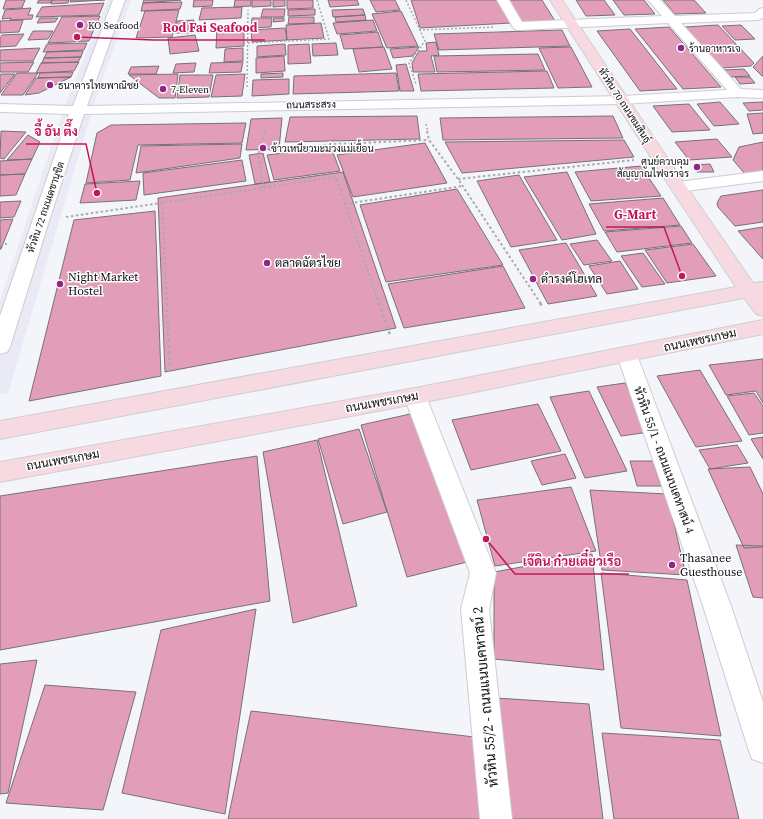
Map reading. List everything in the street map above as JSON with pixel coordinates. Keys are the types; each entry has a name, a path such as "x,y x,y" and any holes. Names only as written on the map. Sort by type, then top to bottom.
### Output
{"main road":[{"name":"หัวหิน 70 ถนนชมสินธุ์","path":"556,0 678,187 755,289 763,310"},
{"path":"0,430 755,289"},
{"name":"ถนนเพชรเกษม","path":"0,472 416,396 763,327"}],"street":[{"name":"หัวหิน 72 ถนนเดชานุชิต","path":"0,347 40,221 78,110 119,0"},
{"path":"503,0 518,26 733,18 758,16 763,11"},
{"path":"654,0 737,93"},
{"path":"755,0 763,7"},
{"path":"720,4 733,18"},
{"name":"ถนนสระสรง","path":"0,108 78,110 271,105 622,100 737,93 763,94"},
{"path":"678,187 763,176"},
{"name":"หัวหิน 55/1 - ถนนแนบเคหาสน์ 4","path":"626,355 716,606 763,748"},
{"name":"หัวหิน 55/2 - ถนนแนบเคหาสน์ 2","path":"416,396 483,573 475,609 496,819"}],"path":[{"path":"248,43 329,39 317,0"},
{"path":"406,0 425,41 409,63 422,103 430,140 463,186 555,327"},
{"path":"247,106 248,10"},
{"path":"419,30 518,26"},
{"path":"264,188 258,155 271,105"},
{"path":"259,151 335,144 430,140"},
{"path":"458,179 658,157"},
{"path":"40,221 336,177 397,356"},
{"path":"345,204 463,186"},
{"path":"162,202 171,399"}],"shaded area":[{"path":"108,0 131,0 95,101 8,393 0,394 0,300 66,102"}],"building":[{"path":"6,0 25,0 22,8 3,9"},
{"path":"39,0 52,0 50,3 37,3"},
{"path":"52,0 69,0 68,3 51,4"},
{"path":"71,0 105,0 70,2"},
{"path":"144,0 181,0 143,3"},
{"path":"194,0 213,0 212,6 193,7"},
{"path":"235,0 251,0 251,6 234,7"},
{"path":"252,0 271,0 271,6 252,7"},
{"path":"273,0 285,0 285,6 273,7"},
{"path":"287,0 313,0 313,8 287,9"},
{"path":"328,0 357,0 359,5 330,7"},
{"path":"370,0 395,0 400,10 376,12"},
{"path":"411,0 499,0 511,23 420,28"},
{"path":"508,0 542,0 555,21 521,22"},
{"path":"576,0 604,0 615,15 586,16"},
{"path":"613,0 644,0 655,14 624,15"},
{"path":"663,0 694,0 706,13 675,14"},
{"path":"182,2 180,9 141,11 143,3"},
{"path":"104,3 99,15 36,17 42,7"},
{"path":"242,7 241,18 199,20 202,8"},
{"path":"31,8 28,15 33,15 32,19 2,19 5,10"},
{"path":"263,9 285,9 284,17 261,17"},
{"path":"315,9 315,15 288,16 288,10"},
{"path":"363,9 365,15 333,17 332,10"},
{"path":"179,10 172,37 136,38 145,11"},
{"path":"401,11 418,46 387,48 372,14"},
{"path":"365,15 366,20 336,22 335,17"},
{"path":"100,16 89,41 48,43 62,17"},
{"path":"289,17 314,17 314,23 288,24"},
{"path":"40,18 58,18 55,22 37,23"},
{"path":"252,18 272,18 271,27 251,28"},
{"path":"274,18 284,18 284,21 273,22"},
{"path":"23,20 19,32 0,33 0,21"},
{"path":"194,20 192,33 175,33 177,21"},
{"path":"373,20 377,31 337,34 333,23"},
{"path":"321,23 324,38 287,40 286,25"},
{"path":"718,25 754,63 751,66 722,68 685,27"},
{"path":"741,25 755,39 735,40 722,26"},
{"path":"244,26 244,46 216,48 217,28"},
{"path":"669,27 721,87 683,89 635,29"},
{"path":"285,28 287,40 252,42 251,30"},
{"path":"630,29 677,89 640,91 597,31"},
{"path":"562,30 570,46 439,50 434,34"},
{"path":"33,31 53,31 48,39 28,40"},
{"path":"378,32 383,47 344,49 340,35"},
{"path":"24,34 16,46 0,47 0,38 2,35"},
{"path":"195,35 199,51 170,54 168,38"},
{"path":"436,42 439,55 431,56 435,72 413,72 412,63 419,51 427,51 426,43"},
{"path":"87,43 84,50 43,52 47,44"},
{"path":"336,43 338,55 313,56 312,44"},
{"path":"285,44 286,55 257,57 257,46"},
{"path":"309,44 311,63 288,64 288,45"},
{"path":"384,47 392,69 359,72 353,49"},
{"path":"419,47 413,56 393,58 390,49"},
{"path":"571,47 592,87 558,88 539,48"},
{"path":"40,48 33,61 0,61 0,50"},
{"path":"243,48 243,61 224,62 225,49"},
{"path":"83,51 81,57 44,58 47,52"},
{"path":"538,54 545,70 437,72 434,56"},
{"path":"284,56 285,71 256,73 256,58"},
{"path":"763,56 763,76 762,76 753,67"},
{"path":"81,57 78,62 42,63 44,58"},
{"path":"34,62 28,72 0,72 0,63"},
{"path":"79,62 74,71 36,73 41,63"},
{"path":"243,62 241,72 209,73 211,63"},
{"path":"196,63 194,72 173,73 176,64"},
{"path":"406,64 414,91 400,91 396,65"},
{"path":"159,66 156,74 128,74 131,67"},
{"path":"744,69 750,76 729,77 724,70"},
{"path":"547,71 554,88 421,91 418,74"},
{"path":"73,72 71,77 38,78 40,73"},
{"path":"17,73 38,73 23,95 1,95"},
{"path":"283,73 283,77 261,78 261,74"},
{"path":"396,73 399,91 293,94 294,76"},
{"path":"15,74 0,93 0,75"},
{"path":"178,74 175,98 159,98 129,75"},
{"path":"245,74 242,96 211,97 216,75"},
{"path":"180,75 213,75 209,97 177,98"},
{"path":"71,77 39,93 25,95 36,78"},
{"path":"735,77 750,77 755,83 740,84"},
{"path":"289,79 289,94 252,96 253,80"},
{"path":"720,102 739,124 714,126 697,104"},
{"path":"763,102 763,110 749,111 743,103"},
{"path":"689,104 710,130 672,132 653,106"},
{"path":"763,113 763,133 753,134 747,114"},
{"path":"417,116 420,139 285,142 290,117"},
{"path":"613,116 623,138 443,140 440,118"},
{"path":"282,118 279,149 246,150 251,119"},
{"path":"246,123 242,143 138,145 130,180 86,183 97,133 111,125"},
{"path":"1,131 26,132 4,159 0,158"},
{"path":"28,135 40,142 32,159 7,160"},
{"path":"717,139 732,157 689,160 675,142"},
{"path":"624,140 634,157 462,173 445,142"},
{"path":"763,142 763,172 745,174 733,160 739,147"},
{"path":"425,143 447,183 353,197 337,155"},
{"path":"242,144 240,158 136,173 141,146"},
{"path":"331,147 340,171 274,180 267,155"},
{"path":"263,153 270,182 255,184 249,155"},
{"path":"32,159 25,174 0,175 0,161"},
{"path":"242,160 246,181 144,195 143,173"},
{"path":"710,164 714,172 697,172 693,165"},
{"path":"641,166 661,196 591,201 575,172"},
{"name":"ตลาดฉัตรไชย","path":"343,172 396,328 165,372 158,198"},
{"path":"567,172 596,234 562,240 524,177"},
{"path":"25,174 16,195 0,196 0,175"},
{"path":"519,175 557,240 511,247 477,181"},
{"path":"140,181 136,200 80,203 85,184"},
{"path":"457,189 503,265 386,282 360,205"},
{"path":"763,190 763,222 735,226 718,207 717,203 721,196"},
{"path":"663,198 680,225 604,231 589,204"},
{"path":"21,201 14,217 0,218 0,202"},
{"path":"155,211 161,376 29,401 74,220"},
{"path":"13,219 1,249 0,249 0,220"},
{"path":"681,226 692,243 617,252 605,232"},
{"path":"763,227 763,259 738,231"},
{"path":"597,240 612,261 584,265 570,244"},
{"path":"566,243 597,296 548,304 519,250"},
{"path":"693,244 716,276 667,283 645,250"},
{"path":"643,253 665,284 642,287 621,256"},
{"path":"620,261 638,289 607,294 589,266"},
{"path":"503,266 525,308 404,328 388,284"},
{"path":"763,359 763,403 756,391 726,395 709,365"},
{"path":"700,370 742,441 696,447 657,376"},
{"path":"625,383 650,432 621,436 597,387"},
{"path":"589,391 627,471 585,478 550,397"},
{"path":"754,393 763,406 763,433 749,435 727,396"},
{"path":"538,404 561,451 471,470 452,420"},
{"path":"419,412 475,560 407,577 361,425"},
{"path":"359,429 387,512 343,524 318,439"},
{"path":"763,437 763,459 751,439"},
{"path":"317,440 357,606 293,623 263,452"},
{"path":"737,445 748,463 710,469 699,450"},
{"path":"565,454 576,478 542,485 531,461"},
{"path":"257,456 270,601 0,650 0,496"},
{"path":"630,461 653,461 661,486 637,486"},
{"path":"750,467 763,494 763,547 744,548 708,469"},
{"path":"571,487 596,551 495,566 477,500"},
{"path":"590,490 667,494 686,575 602,570"},
{"path":"736,545 763,546 763,598 753,597"},
{"path":"592,554 604,670 494,659 494,572"},
{"path":"601,573 687,580 721,736 621,728"},
{"path":"256,609 225,814 122,793 161,630"},
{"path":"37,660 8,793 0,794 0,664"},
{"path":"45,685 136,692 103,810 6,803"},
{"path":"496,698 589,704 603,819 501,819"},
{"path":"251,711 483,738 482,819 228,819"},
{"path":"602,733 720,740 739,819 614,819"}],"place":[{"name":"KO Seafood","path":"80,25"},
{"name":"Rod Fai Seafood","path":"77,37"},
{"name":"ร้านอาหารเจ","path":"681,48"},
{"name":"ธนาคารไทยพาณิชย์","path":"50,85"},
{"name":"7-Eleven","path":"163,89"},
{"name":"ข้าวเหนียวมะม่วงแม่เยื้อน","path":"263,148"},
{"name":"ศูนย์ควบคุม สัญญาณไฟจราจร","path":"697,167"},
{"name":"จี้ อัน ตึ๊ง","path":"97,193"},
{"name":"ตลาดฉัตรไชย","path":"267,263"},
{"name":"G-Mart","path":"682,276"},
{"name":"ดำรงค์โฮเทล","path":"533,279"},
{"name":"Night Market Hostel","path":"60,284"},
{"name":"เจ๊ดิน ก๋วยเตี๋ยวเรือ","path":"486,539"},
{"name":"Thasanee Guesthouse","path":"672,565"}]}
